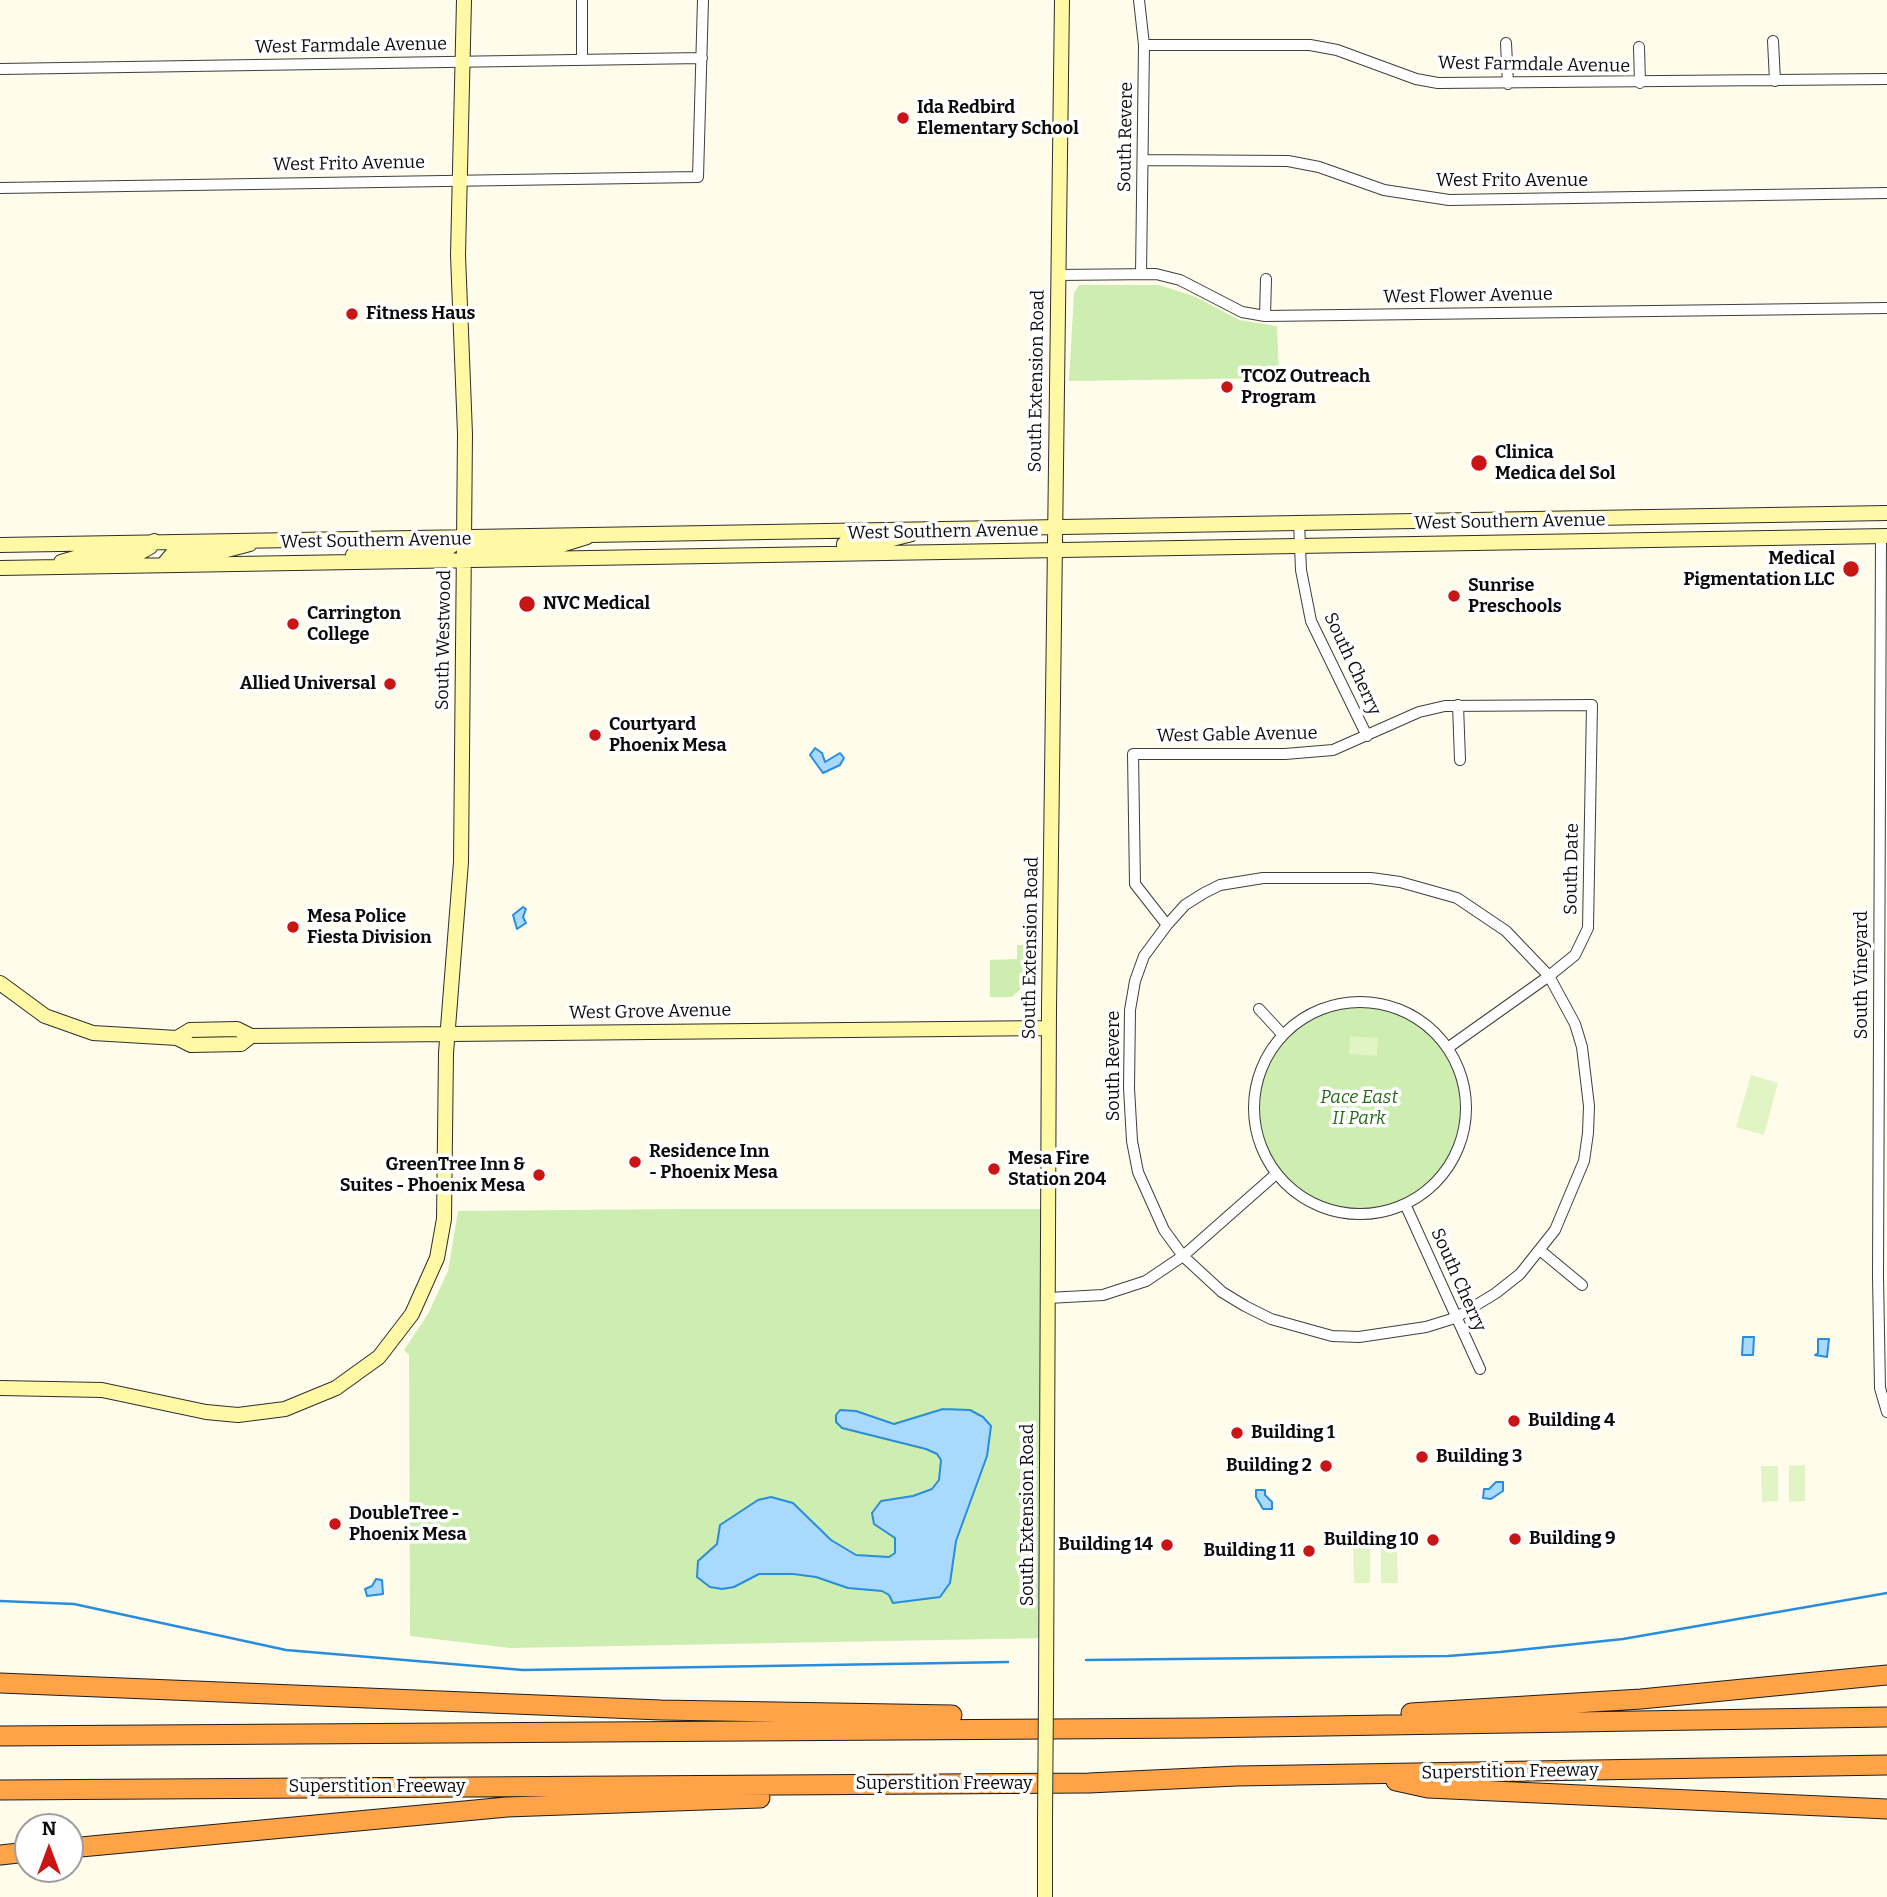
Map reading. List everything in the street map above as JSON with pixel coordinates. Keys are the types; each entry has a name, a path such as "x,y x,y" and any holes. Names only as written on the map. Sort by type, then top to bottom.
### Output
{"highway":[{"path":"1200,1728 1641,1699 1887,1675"},
{"path":"0,1683 661,1710 951,1715 1089,1727"},
{"path":"0,1736 1200,1728 1887,1717"},
{"name":"Superstition Freeway","path":"0,1790 1089,1783 1364,1774 1887,1765"},
{"path":"1364,1774 1428,1788 1887,1808"},
{"path":"84,1847 507,1807 658,1800 931,1796 1089,1783"}],"street":[{"name":"South Westwood","path":"0,1388 102,1390 206,1412 238,1415 265,1413 304,1403 351,1379 391,1343 423,1293 442,1237 448,1033 461,862 465,558 464,373 458,298 464,0"},
{"path":"582,0 582,59"},
{"path":"702,58 703,0"},
{"name":"South Extension Road","path":"1045,1897 1049,1028 1062,0"},
{"name":"South Revere","path":"1139,0 1144,45 1141,274"},
{"path":"1773,41 1775,81"},
{"path":"1506,43 1508,84"},
{"name":"West Farmdale Avenue","path":"1144,45 1310,46 1337,50 1416,79 1438,83 1887,79"},
{"path":"1639,47 1640,83"},
{"name":"West Farmdale Avenue","path":"0,69 702,58"},
{"name":"West Frito Avenue","path":"0,188 698,177 702,58"},
{"name":"West Frito Avenue","path":"1143,160 1288,161 1319,167 1384,190 1449,200 1887,193"},
{"name":"West Flower Avenue","path":"1058,275 1141,274 1180,280 1242,312 1265,316 1887,308"},
{"path":"1265,316 1266,279"},
{"name":"West Southern Avenue","path":"0,545 275,538 1887,513"},
{"name":"South Cherry","path":"1299,522 1311,621 1367,736"},
{"path":"844,552 844,544 850,540 892,539 938,528"},
{"path":"692,531 694,555"},
{"path":"465,558 477,547 561,545 598,533"},
{"path":"341,561 357,553 380,549 449,548 464,535"},
{"name":"West Southern Avenue","path":"0,568 465,558 1884,536"},
{"name":"South Vineyard","path":"1884,536 1878,1276 1880,1388 1887,1412"},
{"path":"163,565 174,552 227,550 275,538"},
{"path":"43,568 85,555 139,553 150,548 154,541"},
{"path":"1458,705 1460,760"},
{"name":"West Gable Avenue","path":"1167,925 1135,884 1133,754 1285,754 1333,750 1419,712 1458,705 1592,705"},
{"name":"South Date","path":"1449,1046 1575,955 1588,928 1592,705"},
{"name":"South Revere","path":"1455,1318 1398,1334 1359,1337 1332,1336 1300,1329 1245,1306 1222,1292 1183,1256 1164,1230 1138,1172 1129,1088 1130,1010 1135,981 1154,939 1185,905 1220,885 1242,880 1371,878 1400,881 1457,898 1483,914 1525,947 1549,976"},
{"path":"1455,1318 1496,1293 1520,1274 1541,1251 1565,1211 1584,1161 1589,1106 1582,1047 1575,1024 1549,976"},
{"name":"West Grove Avenue","path":"0,983 23,1003 68,1025 112,1036 177,1038 190,1030 226,1029 237,1029 250,1036 1049,1028"},
{"path":"1375,1004 1398,1009 1413,1017 1428,1026 1449,1046 1466,1097 1462,1135 1447,1167 1432,1184 1405,1204 1375,1213 1336,1210 1302,1197 1276,1174 1264,1154 1254,1108 1261,1066 1283,1035 1316,1012 1335,1005 1375,1004"},
{"path":"1259,1009 1283,1035"},
{"path":"1048,1298 1081,1298 1125,1290 1183,1256 1276,1174"},
{"name":"South Cherry","path":"1405,1204 1479,1369"},
{"path":"1541,1251 1582,1285"}],"green space":[{"path":"1079,285 1159,285 1196,297 1239,320 1277,326 1279,378 1069,381 1074,293"},
{"path":"1017,945 1028,945 1028,982 1012,997 990,997 990,960 1017,959"},
{"name":"Pace East II Park","path":"1360,1007 1380,1009 1398,1015 1416,1024 1431,1037 1444,1052 1453,1070 1459,1088 1459,1128 1453,1146 1444,1164 1431,1179 1416,1192 1398,1201 1380,1207 1360,1209 1340,1207 1322,1201 1304,1192 1289,1179 1276,1164 1267,1146 1261,1128 1259,1108 1261,1088 1267,1070 1276,1052 1289,1037 1304,1024 1322,1015 1340,1009"},
{"path":"1350,1036 1378,1038 1377,1056 1349,1054"},
{"path":"1751,1075 1778,1083 1764,1135 1736,1127"},
{"path":"1049,1209 1047,1638 510,1648 410,1636 409,1355 404,1350 428,1314 448,1271 458,1211"},
{"path":"1805,1465 1805,1501 1789,1502 1789,1466"},
{"path":"1761,1466 1778,1466 1778,1501 1762,1502"},
{"path":"1397,1546 1398,1583 1381,1583 1381,1547"},
{"path":"1353,1547 1370,1547 1370,1583 1354,1583"}],"water":[{"path":"815,748 822,753 825,762 840,753 844,758 840,765 823,773 810,755"},
{"path":"523,907 526,909 523,917 526,923 517,929 513,915"},
{"path":"1743,1337 1754,1337 1753,1355 1742,1355"},
{"path":"1818,1339 1829,1339 1827,1357 1815,1355 1818,1353"},
{"path":"943,1409 970,1410 983,1417 991,1426 987,1456 956,1541 950,1583 940,1597 893,1603 889,1595 882,1591 848,1588 816,1577 793,1574 759,1574 734,1587 722,1589 710,1587 697,1577 698,1561 717,1544 720,1525 758,1500 771,1497 793,1503 831,1540 856,1555 889,1557 895,1553 895,1538 874,1524 872,1513 881,1501 913,1496 932,1489 939,1480 941,1460 937,1454 926,1449 842,1428 836,1422 836,1415 840,1410 856,1411 894,1424"},
{"path":"1496,1482 1503,1482 1503,1491 1491,1499 1483,1498 1484,1489 1489,1489"},
{"path":"1256,1490 1265,1490 1265,1495 1272,1502 1272,1509 1263,1509 1256,1497"},
{"path":"376,1579 382,1580 383,1594 367,1596 365,1589 372,1586"}],"waterway":[{"path":"1086,1660 1448,1656 1500,1652 1623,1639 1887,1593"},
{"path":"0,1601 74,1604 286,1650 523,1670 1008,1662"}],"place":[{"name":"Ida Redbird Elementary School","path":"903,118"},
{"name":"Fitness Haus","path":"352,314"},
{"name":"TCOZ Outreach Program","path":"1227,387"},
{"name":"Clinica Medica del Sol","path":"1479,463"},
{"name":"Medical Pigmentation LLC","path":"1851,569"},
{"name":"Sunrise Preschools","path":"1454,596"},
{"name":"NVC Medical","path":"527,604"},
{"name":"Carrington College","path":"293,624"},
{"name":"Allied Universal","path":"390,684"},
{"name":"Courtyard Phoenix Mesa","path":"595,735"},
{"name":"Mesa Police Fiesta Division","path":"293,927"},
{"name":"Residence Inn - Phoenix Mesa","path":"635,1162"},
{"name":"Mesa Fire Station 204","path":"994,1169"},
{"name":"GreenTree Inn & Suites - Phoenix Mesa","path":"539,1175"},
{"name":"Building 4","path":"1514,1421"},
{"name":"Building 1","path":"1237,1433"},
{"name":"Building 3","path":"1422,1457"},
{"name":"Building 2","path":"1326,1466"},
{"name":"DoubleTree - Phoenix Mesa","path":"335,1524"},
{"name":"Building 9","path":"1515,1539"},
{"name":"Building 10","path":"1433,1540"},
{"name":"Building 14","path":"1167,1545"},
{"name":"Building 11","path":"1309,1551"}]}
